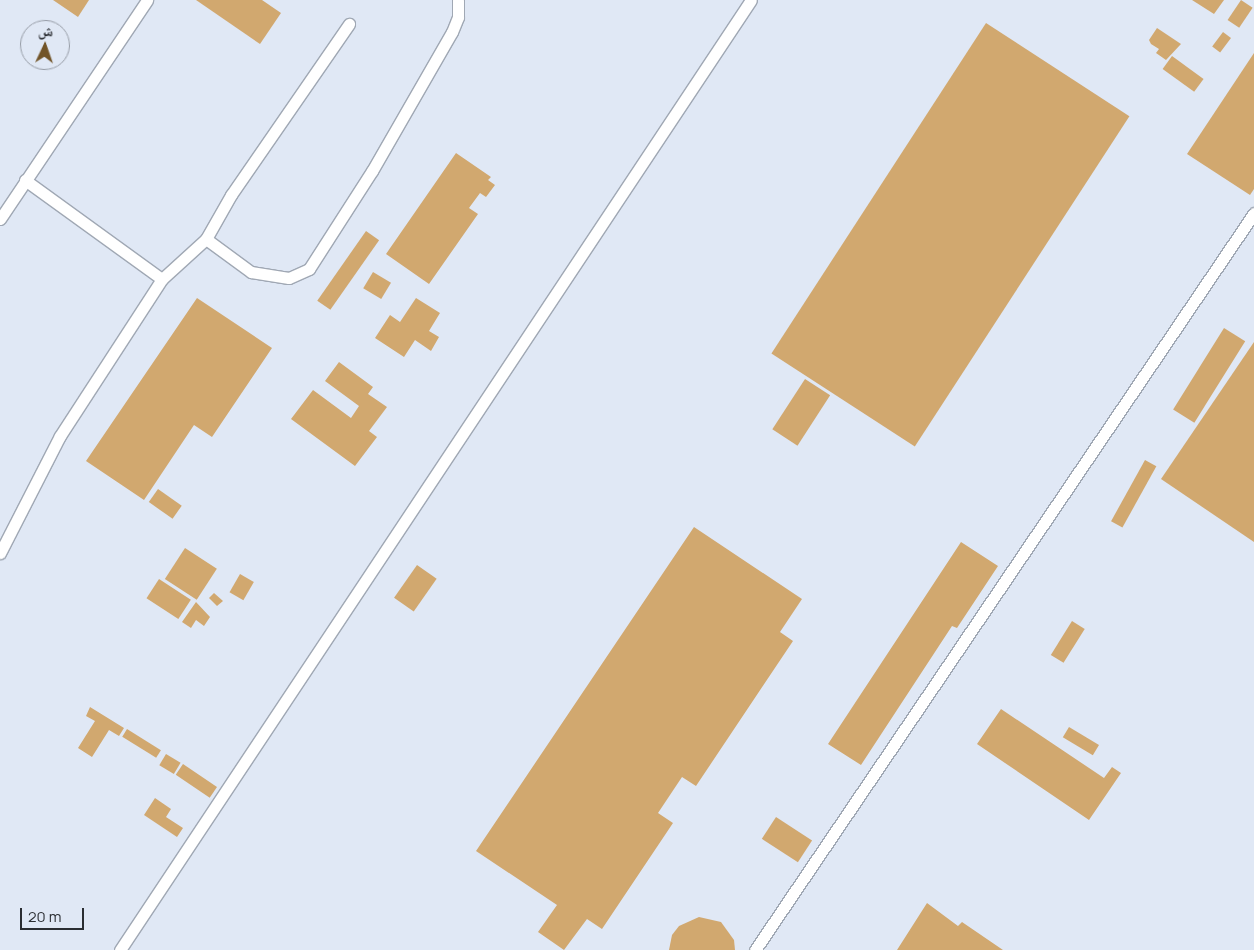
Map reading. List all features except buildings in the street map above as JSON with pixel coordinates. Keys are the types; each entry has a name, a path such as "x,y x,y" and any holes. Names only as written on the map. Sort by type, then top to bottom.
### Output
{"lane":[{"path":"0,219 147,0"},
{"path":"206,239 251,272 289,278 309,269 372,171 452,32 458,17 458,0"},
{"path":"120,950 751,0"},
{"path":"0,552 60,436 162,279 206,239 231,195 349,24"},
{"path":"25,180 162,279"},
{"path":"756,950 1254,213"}]}
